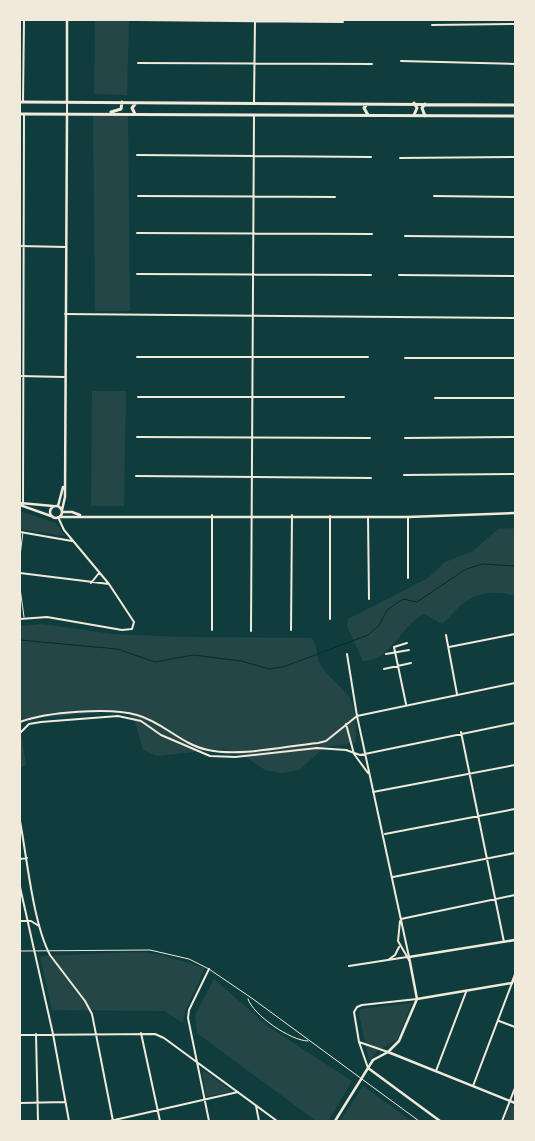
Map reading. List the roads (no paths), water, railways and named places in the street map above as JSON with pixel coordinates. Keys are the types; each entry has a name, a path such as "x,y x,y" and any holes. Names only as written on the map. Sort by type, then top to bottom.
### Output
{"main road":[{"path":"21,102 515,105"},
{"path":"106,114 121,109 122,102"},
{"path":"135,114 132,108 133,105 148,102"},
{"path":"367,103 364,108 368,115"},
{"path":"413,116 417,108 414,103"},
{"path":"425,116 422,108 426,103"},
{"path":"22,114 515,116"}],"street":[{"path":"21,102 24,20"},
{"path":"20,619 47,617 114,629 132,628 134,620 100,572 64,530 59,517 65,501 64,377 68,20"},
{"path":"138,20 343,22"},
{"path":"254,102 255,21"},
{"path":"432,25 515,24"},
{"path":"401,61 515,64"},
{"path":"138,63 372,64"},
{"path":"22,114 22,504"},
{"path":"250,631 250,437 254,115"},
{"path":"137,155 371,157"},
{"path":"400,158 515,157"},
{"path":"138,196 335,196"},
{"path":"434,196 515,197"},
{"path":"137,233 372,234"},
{"path":"405,236 515,237"},
{"path":"21,246 66,247"},
{"path":"137,274 371,275"},
{"path":"399,276 515,276"},
{"path":"65,314 515,318"},
{"path":"137,357 368,357"},
{"path":"405,358 515,358"},
{"path":"21,376 64,377"},
{"path":"138,397 344,397"},
{"path":"435,398 515,398"},
{"path":"137,437 370,438"},
{"path":"404,438 515,437"},
{"path":"404,476 515,474"},
{"path":"136,476 371,478"},
{"path":"53,516 50,512 56,506 64,483"},
{"path":"22,504 56,506 62,511 82,516"},
{"path":"22,504 59,517 212,515 408,517 515,513"},
{"path":"212,515 212,630"},
{"path":"291,630 292,515"},
{"path":"330,516 330,619"},
{"path":"368,516 369,599"},
{"path":"408,517 408,578"},
{"path":"22,532 74,541"},
{"path":"91,583 100,572"},
{"path":"20,573 109,584"},
{"path":"449,647 515,634"},
{"path":"446,635 457,694"},
{"path":"406,704 394,646 407,643"},
{"path":"386,654 409,650"},
{"path":"335,1121 373,1060 388,1052 399,1041 416,999 393,877 357,716 347,654"},
{"path":"384,669 411,663"},
{"path":"20,722 52,715 94,712 137,715 201,748 225,751 318,743 326,741 357,716 406,704 515,684"},
{"path":"20,733 29,724 118,716 141,721 161,735 210,756 235,757 317,748 346,750 354,754 367,754 461,732 515,722"},
{"path":"346,724 354,754 370,775"},
{"path":"461,732 504,942"},
{"path":"373,792 515,765"},
{"path":"384,834 515,809"},
{"path":"20,821 38,920 48,952 85,1001 92,1014 112,1121 238,1092"},
{"path":"393,877 515,853"},
{"path":"20,859 27,858"},
{"path":"20,887 33,952 53,1034 69,1121"},
{"path":"401,919 515,895"},
{"path":"386,961 395,955 399,945 398,937 401,919"},
{"path":"20,921 27,921 40,926"},
{"path":"398,937 405,937"},
{"path":"349,966 515,940"},
{"path":"399,945 408,957"},
{"path":"209,969 189,1010 188,1018 209,1121"},
{"path":"473,1086 515,975"},
{"path":"440,1121 368,1068 359,1042 354,1012 357,1007 466,992 512,983"},
{"path":"436,1071 466,992"},
{"path":"499,1021 515,1027"},
{"path":"141,1033 160,1121"},
{"path":"20,1034 155,1034 164,1038 277,1121"},
{"path":"36,1034 38,1121"},
{"path":"359,1042 515,1103"},
{"path":"502,1121 515,1088"},
{"path":"20,1103 65,1102"},
{"path":"256,1106 259,1121"}],"lane":[{"path":"20,556 22,532"},
{"path":"20,588 24,618"},
{"path":"20,951 158,951 181,956 209,969 419,1121"},
{"path":"248,998 255,1009 273,1025 295,1038 308,1041"}],"waterway":[{"path":"20,640 117,649 155,662 193,655 241,661 270,669 286,666 368,635 379,625 388,609 403,599 417,602 466,569 483,564 515,566"}]}
